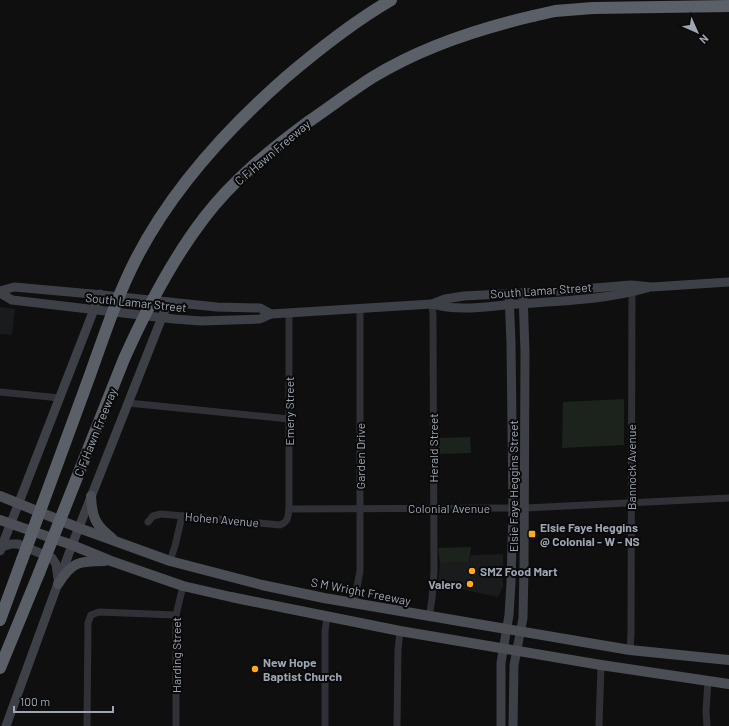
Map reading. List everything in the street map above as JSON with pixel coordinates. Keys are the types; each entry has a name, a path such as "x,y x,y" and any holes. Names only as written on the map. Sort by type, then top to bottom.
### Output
{"highway":[{"name":"C F Hawn Freeway","path":"0,620 122,287 162,214 207,155 263,98 297,68 336,37 391,0"},
{"name":"C F Hawn Freeway","path":"0,668 124,359 137,331 175,260 218,200 236,181 271,150 351,92 374,77 449,40 494,25 555,11 593,8 729,6"}],"main road":[{"name":"South Lamar Street","path":"432,304 445,298 523,293 632,289 729,282"},
{"name":"South Lamar Street","path":"0,292 14,287 100,294 217,307 260,308 271,314"},
{"name":"South Lamar Street","path":"0,292 12,300 201,321 260,319 271,314 432,304 446,308 510,305 601,298 632,289"},
{"name":"Elsie Faye Heggins Street","path":"513,726 514,664 523,618 525,405 523,293"},
{"path":"1,549 100,294"},
{"name":"Elsie Faye Heggins Street","path":"501,726 501,663 507,629 511,583 512,508 509,294"},
{"name":"C F Hawn Freeway","path":"6,726 72,545 168,302"},
{"path":"511,404 525,405"},
{"name":"S M Wright Freeway","path":"0,496 79,528 170,561 262,585 429,617 630,650 729,660"},
{"path":"91,496 94,518 103,531 118,542"},
{"path":"0,520 72,545 110,561 183,586 230,597 400,631 503,649 729,684"},
{"path":"1,549 11,544 18,544 52,558 56,564 58,584"},
{"path":"58,584 66,571 78,563 88,561 110,561"}],"street":[{"name":"Bannock Avenue","path":"630,650 632,289"},
{"name":"Herald Street","path":"429,617 434,571 432,304"},
{"name":"Garden Drive","path":"354,603 360,571 360,309"},
{"name":"Emery Street","path":"288,313 289,509"},
{"path":"0,392 60,398"},
{"path":"128,403 289,419"},
{"name":"Colonial Avenue","path":"289,509 525,508 729,498"},
{"name":"Hohen Avenue","path":"148,522 153,516 161,514 280,525 285,523 288,519 289,509"},
{"path":"170,561 182,516"},
{"name":"Harding Street","path":"176,726 176,615 183,586"},
{"path":"87,726 88,623 91,616 99,612 176,615"},
{"path":"325,726 325,631 327,616"},
{"path":"398,726 398,650 400,631"},
{"path":"599,726 601,665"},
{"path":"706,726 708,681"}],"shaded area":[{"path":"0,307 15,309 12,335 0,334"},
{"path":"624,399 624,445 562,448 563,402"},
{"path":"470,437 471,453 438,454 438,438"},
{"path":"471,547 469,562 440,563 438,548"},
{"path":"503,554 503,587 498,597 438,584 440,563 469,562 471,555"}],"place":[{"name":"Elsie Faye Heggins @ Colonial - W - NS","path":"532,534"},
{"name":"SMZ Food Mart","path":"472,571"},
{"name":"Valero","path":"470,584"},
{"name":"New Hope Baptist Church","path":"255,669"}]}
